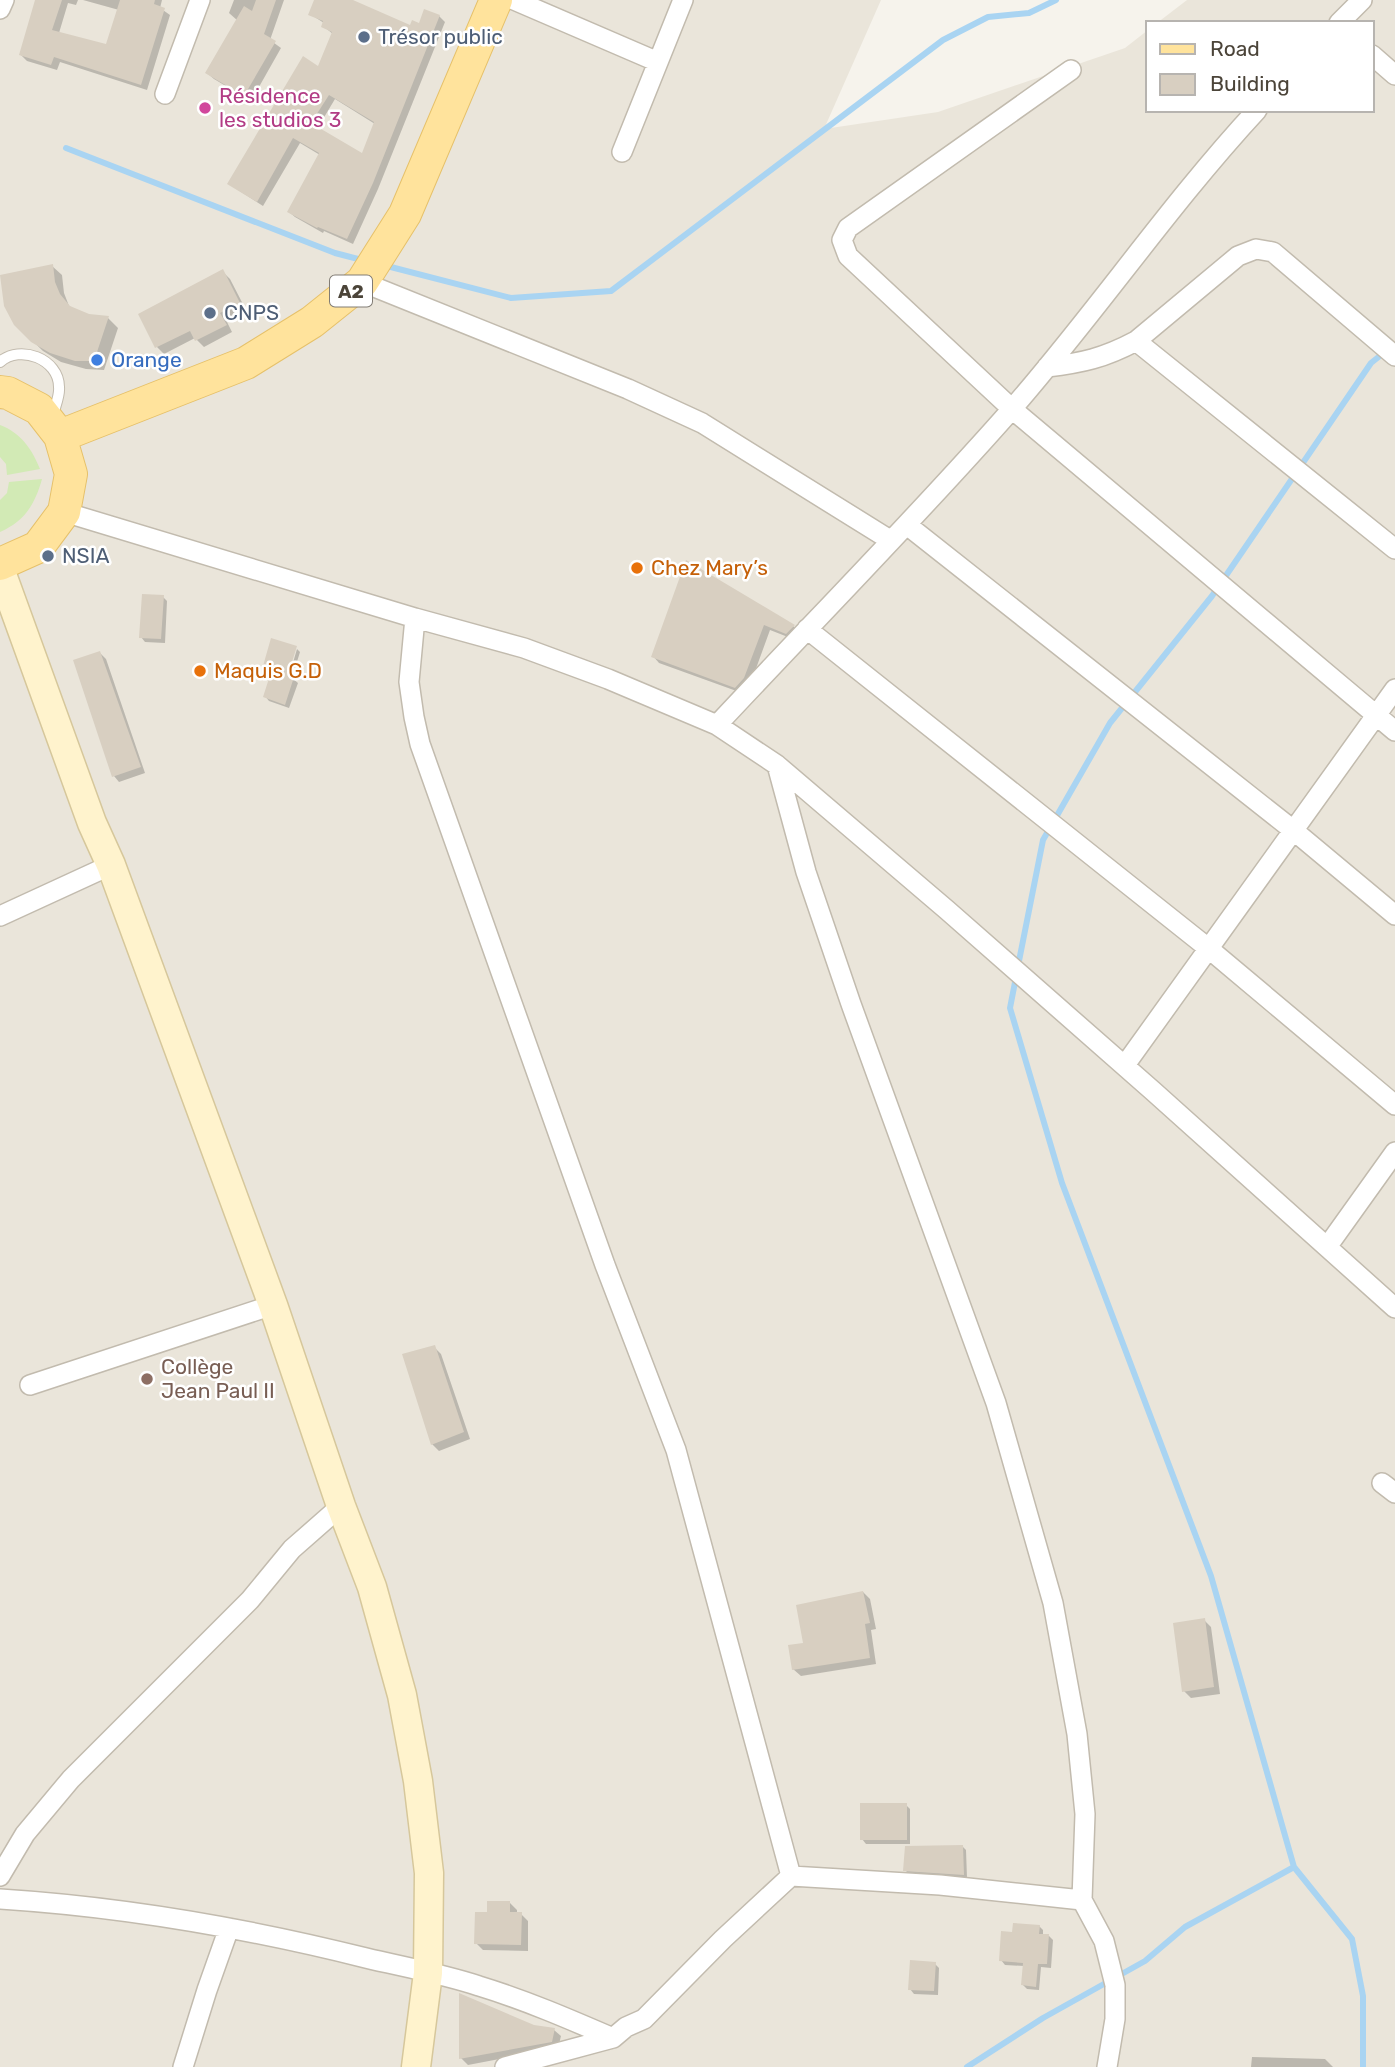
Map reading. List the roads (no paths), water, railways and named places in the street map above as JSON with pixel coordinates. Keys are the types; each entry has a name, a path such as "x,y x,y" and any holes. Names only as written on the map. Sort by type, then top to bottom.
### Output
{"main road":[{"name":"A2","path":"55,430 246,363 312,322 362,282 405,214 496,0"},
{"path":"0,392 8,393 38,409 55,430 71,474 64,512 38,547 0,566 92,823 111,864 273,1305 341,1506 372,1587 402,1695 418,1781 429,1873 428,1973 415,2067"}],"street":[{"path":"0,9 4,0"},
{"path":"164,94 200,0"},
{"path":"514,0 659,62"},
{"path":"622,152 683,0"},
{"path":"1341,21 1362,0"},
{"path":"1374,57 1395,75"},
{"path":"1071,70 848,228 842,240 848,256 1012,410 1395,731"},
{"path":"717,724 907,525 1012,410 1217,153 1255,112"},
{"path":"1047,367 1084,363 1136,341 1238,256 1256,249 1273,253 1395,356"},
{"path":"362,282 628,388 702,424 890,540"},
{"path":"1136,341 1395,549"},
{"path":"64,512 415,618 524,648 607,678 717,724 777,765 1125,1065 1395,1308"},
{"path":"907,525 1293,830 1395,915"},
{"path":"415,618 410,682 420,744 605,1265 676,1450 791,1876"},
{"path":"807,629 1208,948 1395,1105"},
{"path":"1125,1065 1395,689"},
{"path":"777,765 806,872 846,990 996,1403 1053,1602 1077,1734 1084,1801 1082,1900 1104,1941 1115,1984 1115,2019 1107,2067"},
{"path":"0,916 111,864"},
{"path":"1327,1248 1395,1152"},
{"path":"30,1385 273,1305"},
{"path":"0,1875 25,1834 71,1779 250,1600 292,1549 341,1506"},
{"path":"505,2067 613,2038 626,2027 644,2019 723,1939 791,1876 940,1885 1082,1900"},
{"path":"0,1899 51,1902 162,1916 292,1939 478,1986 613,2038"},
{"path":"183,2067 206,1990 229,1928"}],"lane":[{"path":"0,362 3,358 23,353 50,364 60,387 55,430"}],"waterway":[{"path":"383,265 511,298 611,291 943,40 988,17 1029,13 1056,0"},
{"path":"66,148 335,253 366,261"},
{"path":"1018,966 1043,840 1110,723 1212,596 1371,363 1386,351"},
{"path":"967,2067 1043,2018 1145,1961 1185,1927 1294,1867 1211,1576 1062,1183 1010,1008 1016,977"},
{"path":"1294,1867 1352,1939 1363,1996 1363,2067"}],"place":[{"name":"Trésor public","path":"364,37"},
{"name":"Résidence les studios 3","path":"205,108"},
{"name":"CNPS","path":"210,313"},
{"name":"Orange","path":"97,360"},
{"name":"NSIA","path":"48,556"},
{"name":"Chez Mary’s","path":"637,568"},
{"name":"Maquis G.D","path":"200,671"},
{"name":"Collège Jean Paul II","path":"147,1379"}]}
